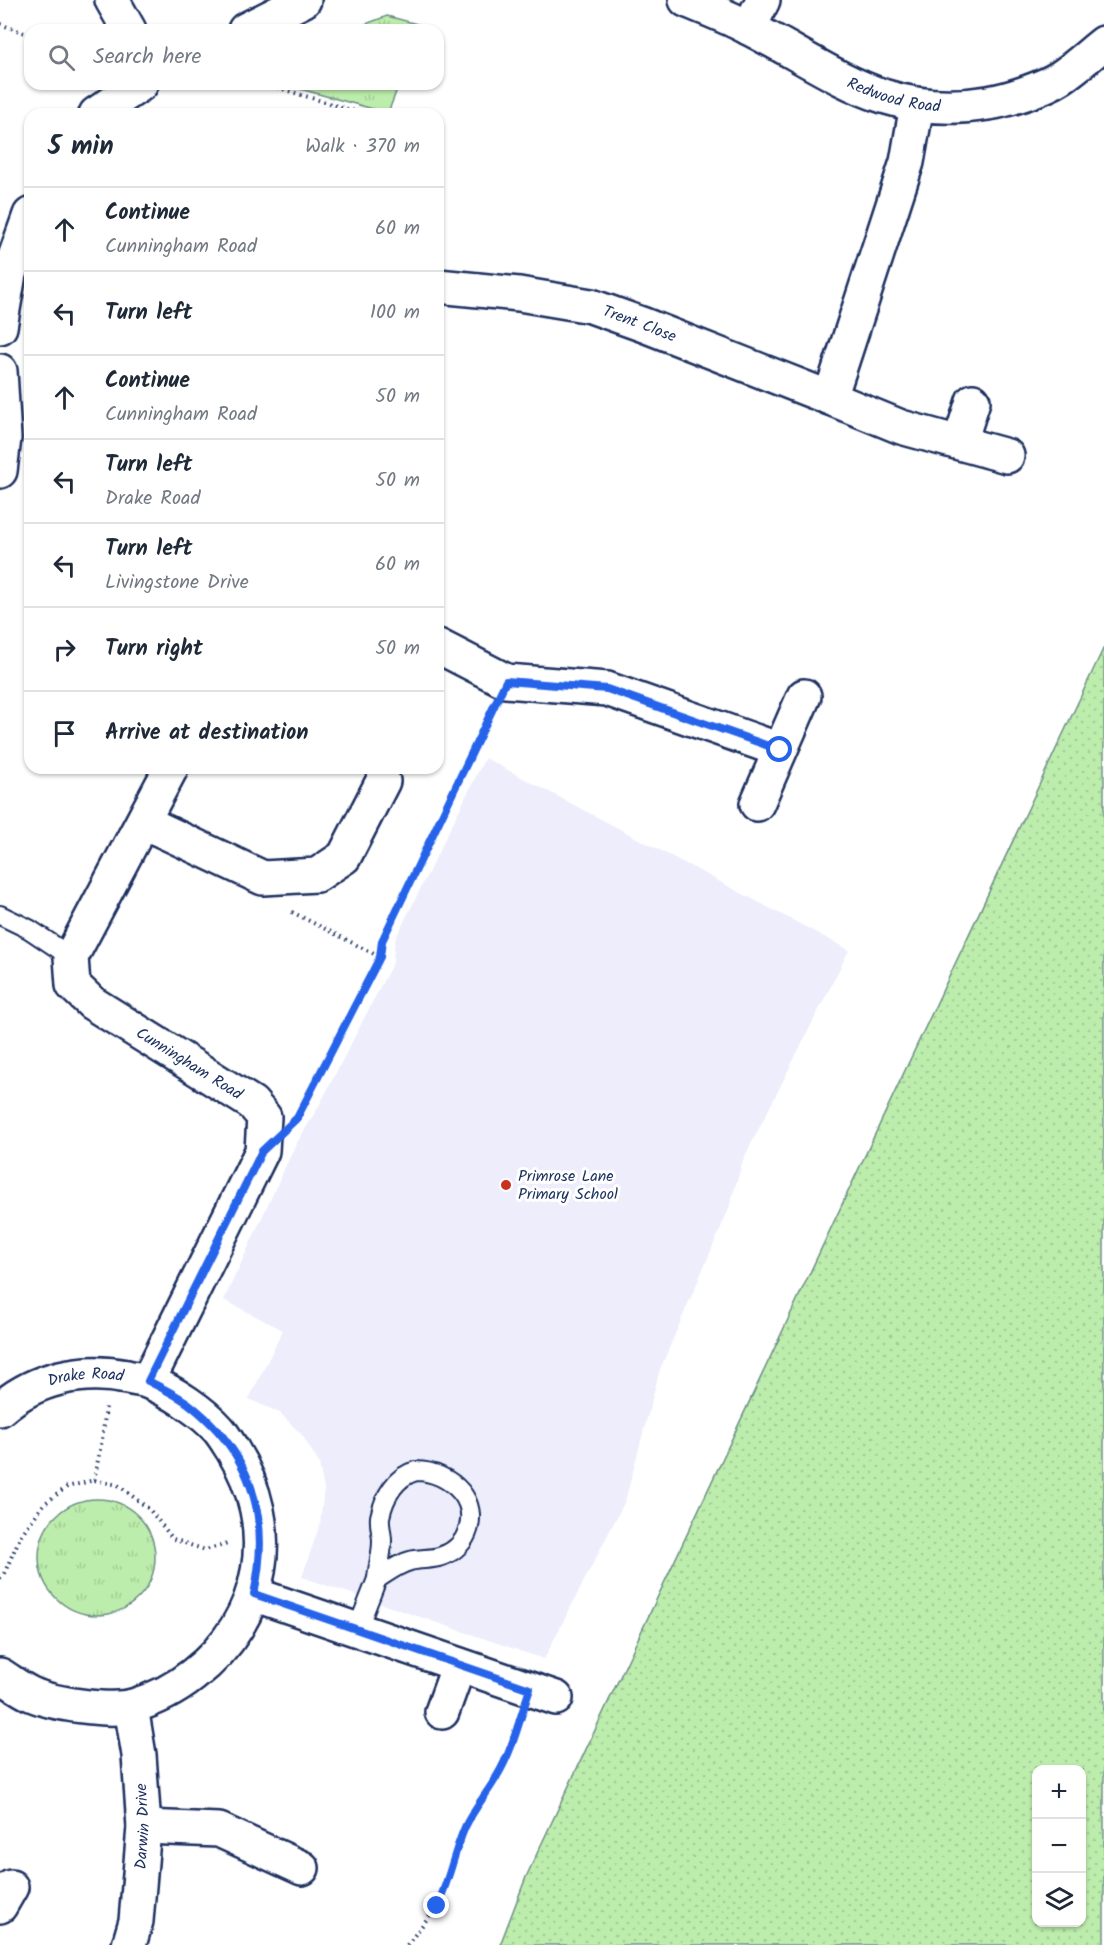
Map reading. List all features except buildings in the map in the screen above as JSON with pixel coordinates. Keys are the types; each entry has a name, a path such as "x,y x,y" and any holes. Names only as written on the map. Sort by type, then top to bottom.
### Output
{"street":[{"path":"112,0 126,24"},
{"path":"256,24 304,0"},
{"name":"Redwood Road","path":"686,0 756,14 837,78 884,98 917,105 966,107 1008,100 1059,78 1104,43"},
{"path":"105,108 132,90"},
{"path":"830,398 907,162 917,105"},
{"path":"0,327 9,274 24,232"},
{"name":"Trent Close","path":"444,287 519,294 591,306 901,427 1007,456"},
{"path":"0,371 4,438 0,471"},
{"path":"960,442 973,401"},
{"path":"444,649 506,681 607,689 780,750"},
{"path":"757,804 804,696"},
{"path":"71,957 168,774"},
{"path":"144,822 262,878 317,875 344,857 383,781"},
{"name":"Cunningham Road","path":"71,957 73,985 92,1003 252,1103 264,1117 262,1151 148,1381"},
{"name":"Drake Road","path":"0,1675 32,1695 81,1707 131,1707 171,1692 210,1662 238,1627 254,1594 260,1566 260,1535 255,1498 241,1464 219,1430 187,1402 148,1381 107,1373 50,1379 5,1393"},
{"path":"254,1594 543,1693"},
{"path":"442,1712 459,1665"},
{"name":"Darwin Drive","path":"129,1945 136,1921 144,1827 139,1755 131,1707"},
{"path":"144,1827 219,1830 302,1868"}],"lane":[{"path":"0,915 29,929 71,957"},
{"path":"357,1629 377,1579 382,1542 380,1519 384,1504 399,1480 406,1474 426,1471 456,1486 470,1510 469,1528 454,1551 441,1557 410,1560 377,1579"}],"path":[{"path":"0,24 24,33"},
{"path":"286,90 344,108"},
{"path":"262,1151 297,1118 380,957 382,941 506,681"},
{"path":"291,912 380,957"},
{"path":"94,1480 102,1440 107,1373"},
{"path":"0,1578 4,1574 21,1535 44,1504 67,1487 94,1480 118,1485 149,1509 173,1539 205,1550 260,1535"},
{"path":"407,1945 437,1906 446,1886 464,1829 478,1803 497,1776 508,1752 543,1693"}],"shaded area":[{"name":"Primrose Lane Primary School","path":"485,758 849,950 743,1160 728,1211 660,1369 625,1501 544,1659 302,1577 320,1524 324,1489 319,1463 302,1435 280,1413 249,1399 283,1330 224,1300 295,1146 319,1106 393,962 395,940"}],"green space":[{"path":"387,16 417,24 366,24"},
{"path":"304,90 397,90 390,108 370,108"},
{"path":"1104,647 1104,1945 500,1945 526,1877"},
{"path":"97,1499 119,1503 138,1516 151,1535 155,1557 151,1579 138,1598 119,1611 97,1615 75,1611 56,1598 43,1579 39,1557 43,1535 56,1516 75,1503"}],"place":[{"name":"Primrose Lane Primary School","path":"506,1185"}],"route":[{"path":"437,1906 446,1886 464,1829 478,1803 497,1776 530,1689 254,1594 260,1566 260,1535 255,1498 241,1464 219,1430 187,1402 148,1381 262,1151 297,1118 380,957 382,941 506,681 607,689 780,750"}]}
